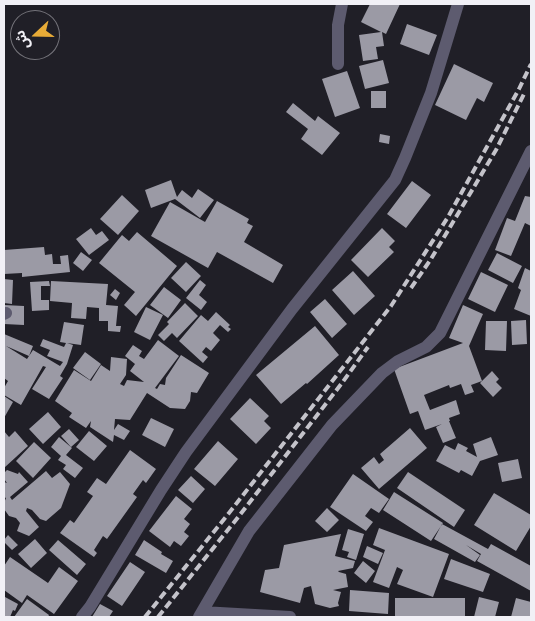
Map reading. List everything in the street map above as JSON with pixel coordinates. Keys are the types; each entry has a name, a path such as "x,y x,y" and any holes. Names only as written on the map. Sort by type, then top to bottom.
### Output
{"street":[{"path":"338,64 338,26 342,4"},
{"path":"82,617 186,452 292,309 395,180 430,93 458,4"},
{"path":"290,617 200,615 249,531 332,425 382,373 426,347 440,333 531,151"}],"building":[{"path":"370,4 400,4 386,34 382,32 384,46 376,47 378,59 363,61 359,35 381,32 361,22"},
{"path":"407,24 437,35 429,55 400,44"},
{"path":"383,60 389,83 365,89 359,66"},
{"path":"454,64 493,83 484,102 477,98 466,120 435,105"},
{"path":"347,71 360,108 335,117 322,79"},
{"path":"371,91 386,91 386,108 371,108"},
{"path":"293,103 315,121 318,116 340,133 322,155 301,139 308,129 286,112"},
{"path":"380,134 390,136 389,144 379,142"},
{"path":"171,180 177,197 182,190 192,198 198,189 214,200 200,218 175,199 151,208 145,190"},
{"path":"412,181 431,195 406,228 387,214"},
{"path":"122,195 139,211 118,235 100,219"},
{"path":"525,196 531,197 531,226 525,223 511,256 495,250 507,218 515,221"},
{"path":"217,201 249,219 247,223 253,226 244,242 283,265 273,283 217,252 208,268 151,236 170,202 205,222"},
{"path":"91,228 96,235 102,231 109,240 89,255 76,239"},
{"path":"382,228 395,241 389,247 394,252 368,277 351,260"},
{"path":"137,232 177,266 136,316 124,305 135,292 99,263 122,235 129,241"},
{"path":"44,247 45,255 52,254 53,264 61,264 60,256 68,255 70,272 22,277 22,273 4,274 4,250"},
{"path":"81,252 92,260 83,271 73,263"},
{"path":"497,253 522,266 513,283 488,270"},
{"path":"186,262 201,276 186,292 171,278"},
{"path":"525,268 531,271 531,316 514,309 521,290 518,288"},
{"path":"353,271 375,296 354,315 332,290"},
{"path":"481,272 508,285 495,312 468,299"},
{"path":"4,279 13,280 12,304 4,303"},
{"path":"200,280 206,285 199,295 207,302 201,310 186,298"},
{"path":"49,281 50,286 41,286 41,300 49,300 49,310 32,311 30,282"},
{"path":"51,281 108,284 106,305 118,306 116,326 121,326 120,332 108,331 108,321 99,321 99,308 87,307 86,319 71,318 72,303 50,301"},
{"path":"164,287 181,300 168,318 150,305"},
{"path":"115,289 120,293 116,300 110,295"},
{"path":"325,299 347,324 332,338 310,312"},
{"path":"185,303 198,316 177,338 172,333 164,341 158,335 169,324 167,322"},
{"path":"4,305 24,306 24,325 4,324"},
{"path":"463,305 483,314 469,346 482,381 471,385 474,392 465,395 461,384 450,388 449,385 424,395 430,410 456,400 460,414 449,418 449,421 456,438 443,443 436,427 442,424 425,430 418,411 410,414 394,369 463,343 449,338"},
{"path":"146,307 163,315 150,340 134,332"},
{"path":"216,312 230,325 228,327 231,329 228,332 220,325 213,333 220,340 211,351 206,347 202,352 208,357 203,363 179,341 201,315 208,321"},
{"path":"526,320 527,344 512,345 511,321"},
{"path":"486,321 507,321 506,351 485,350"},
{"path":"64,322 84,325 81,345 67,343 73,345 67,364 60,376 63,378 49,399 32,389 46,367 43,366 21,405 4,395 4,388 8,381 4,378 4,334 33,346 29,356 33,350 60,366 63,362 47,356 50,350 40,346 43,339 64,347 66,343 60,342","holes":["6,346 29,356 27,359"]},
{"path":"315,326 339,355 307,384 281,404 256,375"},
{"path":"158,340 179,356 155,388 157,389 160,384 165,385 166,378 181,355 209,373 197,393 191,392 190,401 185,409 170,408 147,393 130,420 115,419 114,430 118,424 130,431 124,440 114,435 113,442 90,427 91,421 86,428 69,417 72,413 55,401 74,370 91,381 101,365 110,371 111,357 127,359 126,375 120,384 124,386 127,380 144,382 130,371 135,364 125,356 133,345 142,351 139,356 144,359"},
{"path":"85,352 101,364 90,380 73,368"},
{"path":"492,371 499,379 496,382 502,388 493,397 480,383"},
{"path":"4,396 13,402 4,418"},
{"path":"250,398 269,416 264,421 271,428 256,444 230,419"},
{"path":"48,412 61,427 43,444 29,429"},
{"path":"151,418 174,429 165,447 142,435"},
{"path":"410,428 427,448 379,489 361,468 374,457 379,464 384,460 380,454"},
{"path":"69,429 79,440 71,447 61,436"},
{"path":"4,431 9,437 15,431 28,446 4,468"},
{"path":"89,431 107,446 94,461 76,447"},
{"path":"59,437 72,448 66,455 83,468 75,478 63,469 66,465 58,460 61,456 51,447"},
{"path":"491,437 498,455 480,461 472,476 461,470 459,473 436,461 445,445 455,450 458,443 468,448 466,451 477,457 473,444"},
{"path":"218,441 238,459 215,486 194,469"},
{"path":"34,442 51,458 33,478 16,461"},
{"path":"130,450 156,469 146,483 143,480 133,494 137,497 107,539 103,536 94,550 97,553 94,557 60,533 70,520 74,523 93,496 87,492 97,478 106,484"},
{"path":"518,459 522,478 502,482 498,463"},
{"path":"7,470 18,474 19,472 28,482 10,497 12,500 46,471 52,478 60,472 70,484 61,508 46,521 40,519 32,510 27,508 26,511 39,527 29,536 17,531 20,523 16,518 9,516 4,509 6,498 4,497 4,482 7,483 4,479 4,473"},
{"path":"408,472 465,510 454,527 397,488"},
{"path":"353,474 389,499 379,513 371,508 365,516 373,522 366,531 330,507"},
{"path":"191,476 205,489 193,503 178,490"},
{"path":"394,492 443,523 431,541 383,510"},
{"path":"494,493 531,515 531,526 516,551 474,525"},
{"path":"176,496 192,509 184,519 190,524 184,532 189,536 181,546 174,541 170,547 149,531"},
{"path":"327,508 339,520 327,532 315,521"},
{"path":"442,524 488,549 491,544 531,566 531,591 477,561 481,554 466,545 480,555 475,562 434,539"},
{"path":"379,528 449,554 433,597 397,584 403,570 397,567 389,588 373,582 385,550 373,545"},
{"path":"348,529 364,534 356,560 347,557 349,552 342,550"},
{"path":"341,534 335,556 355,561 353,568 338,571 346,574 348,587 333,590 341,592 339,606 330,608 315,604 311,586 304,588 300,603 260,592 265,570 279,568 284,545"},
{"path":"8,535 18,545 12,550 4,542"},
{"path":"35,539 47,553 31,568 18,554"},
{"path":"58,540 86,564 77,575 49,550"},
{"path":"144,540 173,561 166,573 135,555"},
{"path":"367,546 383,553 378,564 363,557"},
{"path":"10,557 48,583 59,567 78,581 54,614 27,595 22,603 4,590 4,566"},
{"path":"451,559 490,574 483,592 444,579"},
{"path":"363,561 375,571 366,583 354,573"},
{"path":"130,562 145,572 122,606 107,596"},
{"path":"350,590 389,593 388,614 349,611"},
{"path":"5,597 18,604 10,617 4,617"},
{"path":"479,597 499,602 495,617 474,617"},
{"path":"395,598 465,598 465,617 395,617"},
{"path":"516,598 531,602 531,617 511,617"},
{"path":"27,599 49,615 48,617 14,617"},
{"path":"100,604 113,611 109,617 92,617"}],"railway":[{"path":"145,617 391,306 448,217 531,64"},
{"path":"411,288 431,259 496,150 525,92"},
{"path":"158,617 239,516 368,347"}]}
